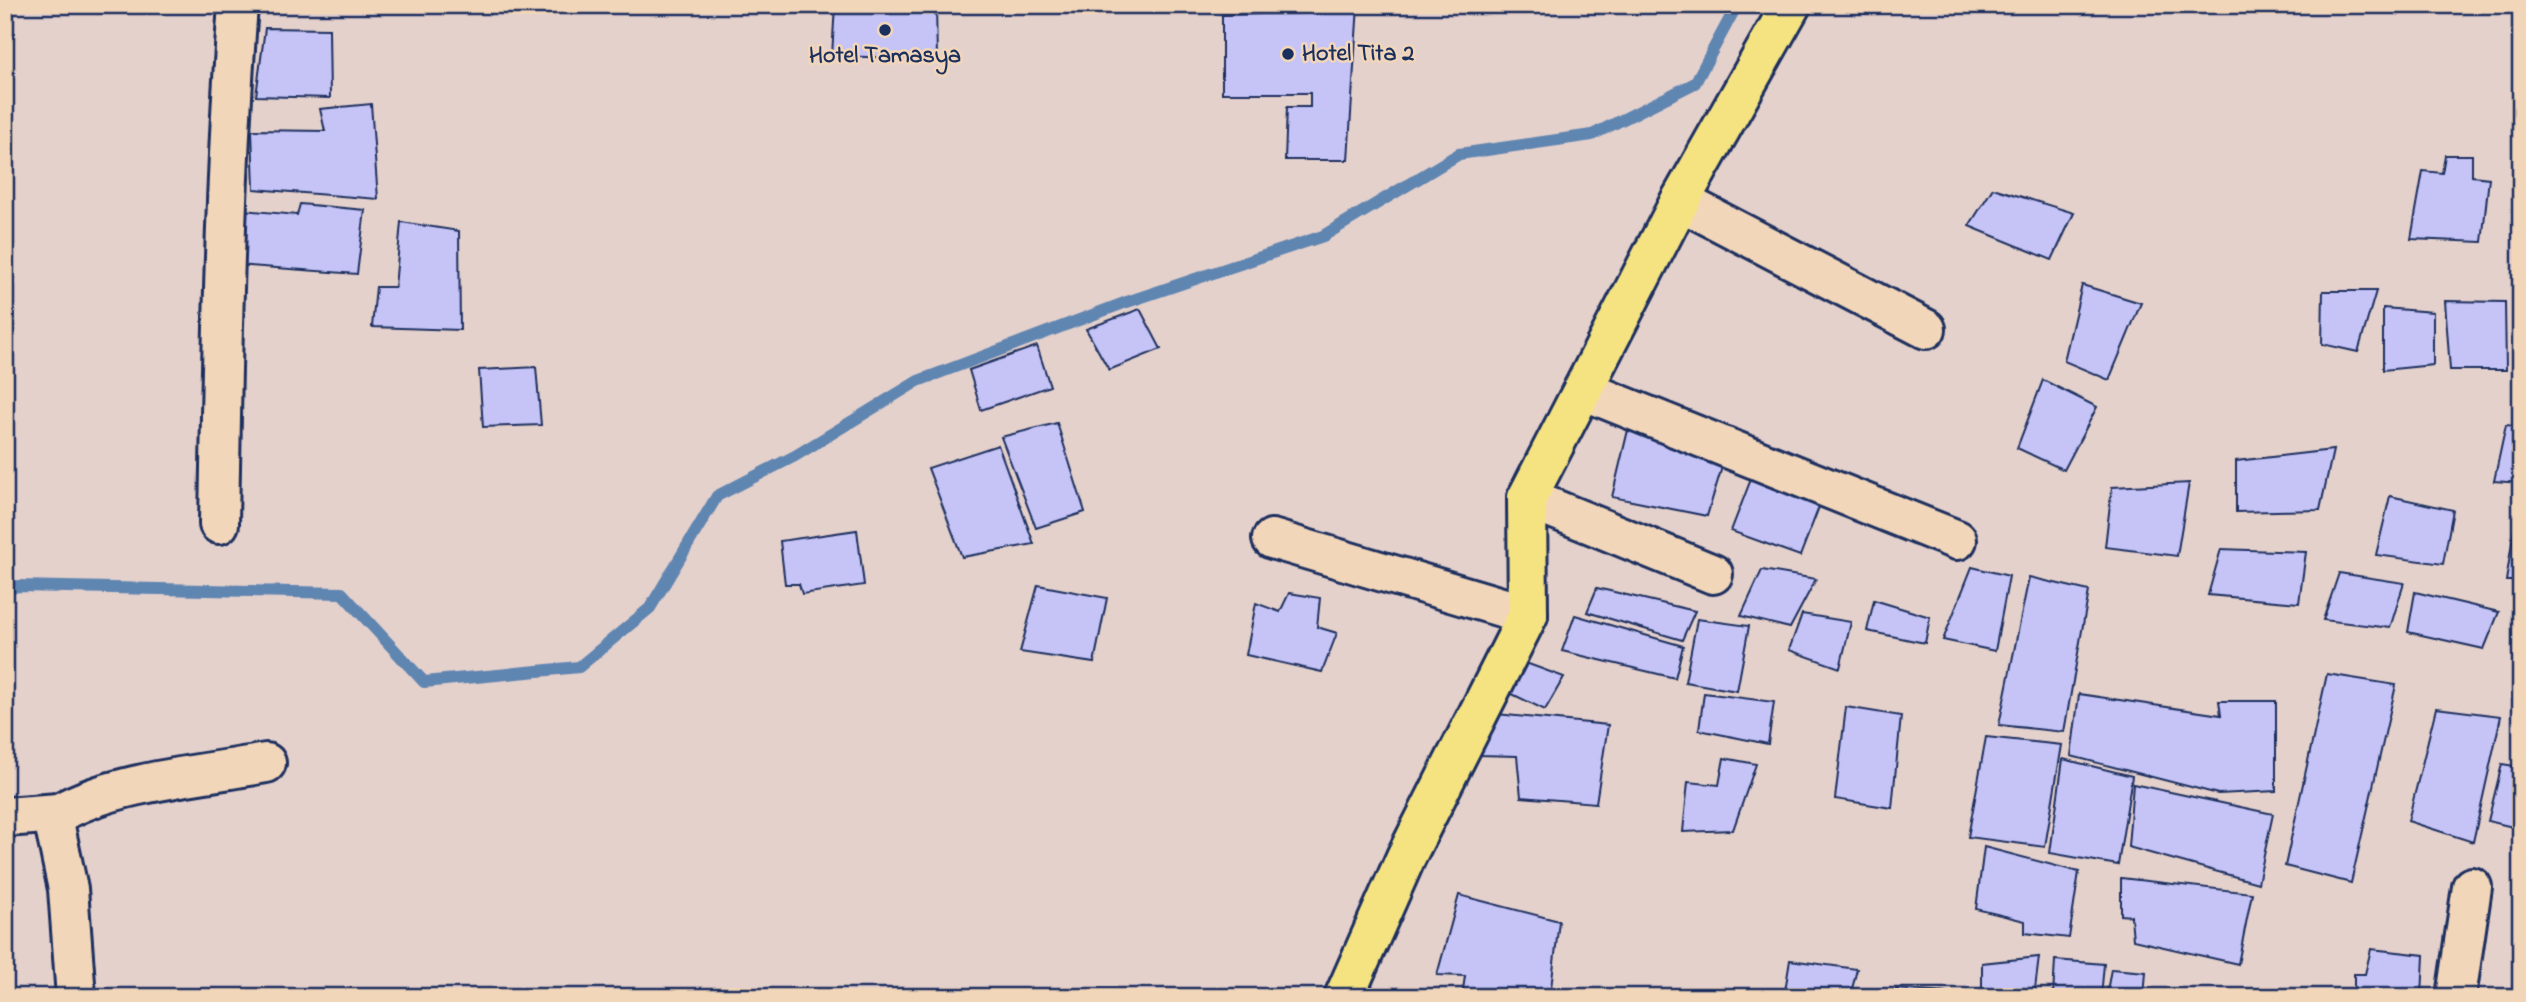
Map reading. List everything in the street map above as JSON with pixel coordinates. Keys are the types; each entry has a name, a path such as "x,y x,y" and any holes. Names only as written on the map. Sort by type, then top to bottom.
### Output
{"highway":[{"path":"1344,997 1406,857 1528,615 1527,498 1680,201 1791,5"}],"street":[{"path":"219,523 222,313 230,113 238,5"},
{"path":"1680,201 1926,330"},
{"path":"1583,390 1957,540"},
{"path":"1527,498 1713,574"},
{"path":"1272,539 1528,615"},
{"path":"5,817 59,813 72,806 129,789 266,763"},
{"path":"59,813 55,827 68,889 76,997"},
{"path":"2456,997 2472,887"}],"building":[{"name":"Hotel Tamasya","path":"835,5 936,5 937,59 832,56"},
{"name":"Hotel Tita 2","path":"1305,5 1358,5 1348,160 1285,160 1287,107 1310,107 1310,93 1222,93 1222,15 1305,13"},
{"path":"265,28 329,29 330,98 256,96"},
{"path":"371,104 378,199 254,189 252,130 325,131 320,109"},
{"path":"2445,155 2472,155 2472,176 2489,178 2482,242 2411,239 2423,171 2442,173"},
{"path":"1993,188 2074,213 2052,260 1969,226"},
{"path":"300,204 365,210 357,274 236,265 243,210 297,215"},
{"path":"401,222 459,231 460,330 372,327 376,287 395,287"},
{"path":"2082,285 2141,303 2109,380 2064,361"},
{"path":"2323,291 2376,291 2358,352 2322,344"},
{"path":"2445,301 2505,302 2506,370 2450,370"},
{"path":"2383,308 2433,312 2433,365 2383,370"},
{"path":"1140,309 1161,349 1109,370 1086,329"},
{"path":"1037,346 1050,386 981,410 969,370"},
{"path":"536,367 541,425 483,427 479,370"},
{"path":"2043,380 2097,407 2064,470 2017,448"},
{"path":"1057,423 1085,512 1036,528 1001,437"},
{"path":"2506,425 2521,427 2521,483 2494,481"},
{"path":"1628,430 1726,454 1707,516 1612,497"},
{"path":"998,445 1034,544 962,557 928,468"},
{"path":"2333,450 2320,510 2236,512 2236,461"},
{"path":"1756,466 1824,494 1800,556 1731,531"},
{"path":"2189,483 2177,556 2105,547 2112,487"},
{"path":"2390,496 2453,510 2443,564 2376,555"},
{"path":"857,530 864,585 802,594 799,584 785,584 780,541"},
{"path":"2514,530 2521,531 2521,581 2506,581"},
{"path":"2221,549 2306,552 2299,603 2208,595"},
{"path":"1972,567 2009,576 1995,651 1943,640"},
{"path":"1762,570 1816,579 1790,628 1741,616"},
{"path":"2339,573 2404,583 2390,628 2323,620"},
{"path":"2029,577 2089,591 2064,732 1999,725"},
{"path":"1038,585 1107,598 1094,663 1020,652"},
{"path":"1597,588 1695,611 1682,640 1587,612"},
{"path":"2415,592 2499,612 2484,649 2408,632"},
{"path":"1289,593 1320,598 1317,627 1337,633 1322,672 1246,655 1256,603 1280,612"},
{"path":"1874,600 1930,617 1925,643 1867,631"},
{"path":"1802,614 1851,622 1840,668 1789,650"},
{"path":"1575,615 1683,646 1675,678 1562,651"},
{"path":"1697,619 1749,626 1737,691 1685,682"},
{"path":"1523,662 1564,677 1545,710 1510,693"},
{"path":"2327,674 2396,685 2351,883 2285,866"},
{"path":"1704,693 1774,702 1768,744 1699,730"},
{"path":"2079,694 2221,715 2219,701 2276,701 2276,791 2218,794 2071,756"},
{"path":"1846,707 1901,716 1892,808 1835,799"},
{"path":"2436,708 2501,716 2473,842 2408,821"},
{"path":"1496,714 1608,725 1596,803 1521,797 1517,756 1479,755"},
{"path":"1986,737 2062,745 2045,847 1968,837"},
{"path":"1724,758 1756,764 1733,830 1683,832 1688,782 1719,785"},
{"path":"2063,759 2132,776 2118,865 2050,853"},
{"path":"2502,764 2521,767 2521,829 2488,821"},
{"path":"2133,784 2273,814 2258,883 2128,847"},
{"path":"1984,847 2079,872 2069,938 2025,933 2025,921 1976,909"},
{"path":"2121,878 2252,893 2238,964 2133,940 2131,916 2121,915"},
{"path":"1459,895 1559,921 1550,997 1462,997 1465,976 1437,975"},
{"path":"2371,949 2424,955 2422,997 2354,997 2354,974 2365,974"},
{"path":"2039,957 2034,997 1982,997 1982,963"},
{"path":"1790,960 1857,969 1850,997 1784,997"},
{"path":"2055,960 2104,964 2101,997 2053,997"},
{"path":"2111,969 2146,972 2144,997 2106,997"},
{"path":"1896,989 1946,993 1946,997 1895,997"}],"waterway":[{"path":"5,590 18,586 342,593 424,682 579,667 650,608 717,496 795,456 918,381 1124,303 1323,236 1459,154 1592,135 1695,83 1737,5"}],"place":[{"name":"Hotel Tamasya","path":"885,30"},
{"name":"Hotel Tita 2","path":"1288,54"}]}
